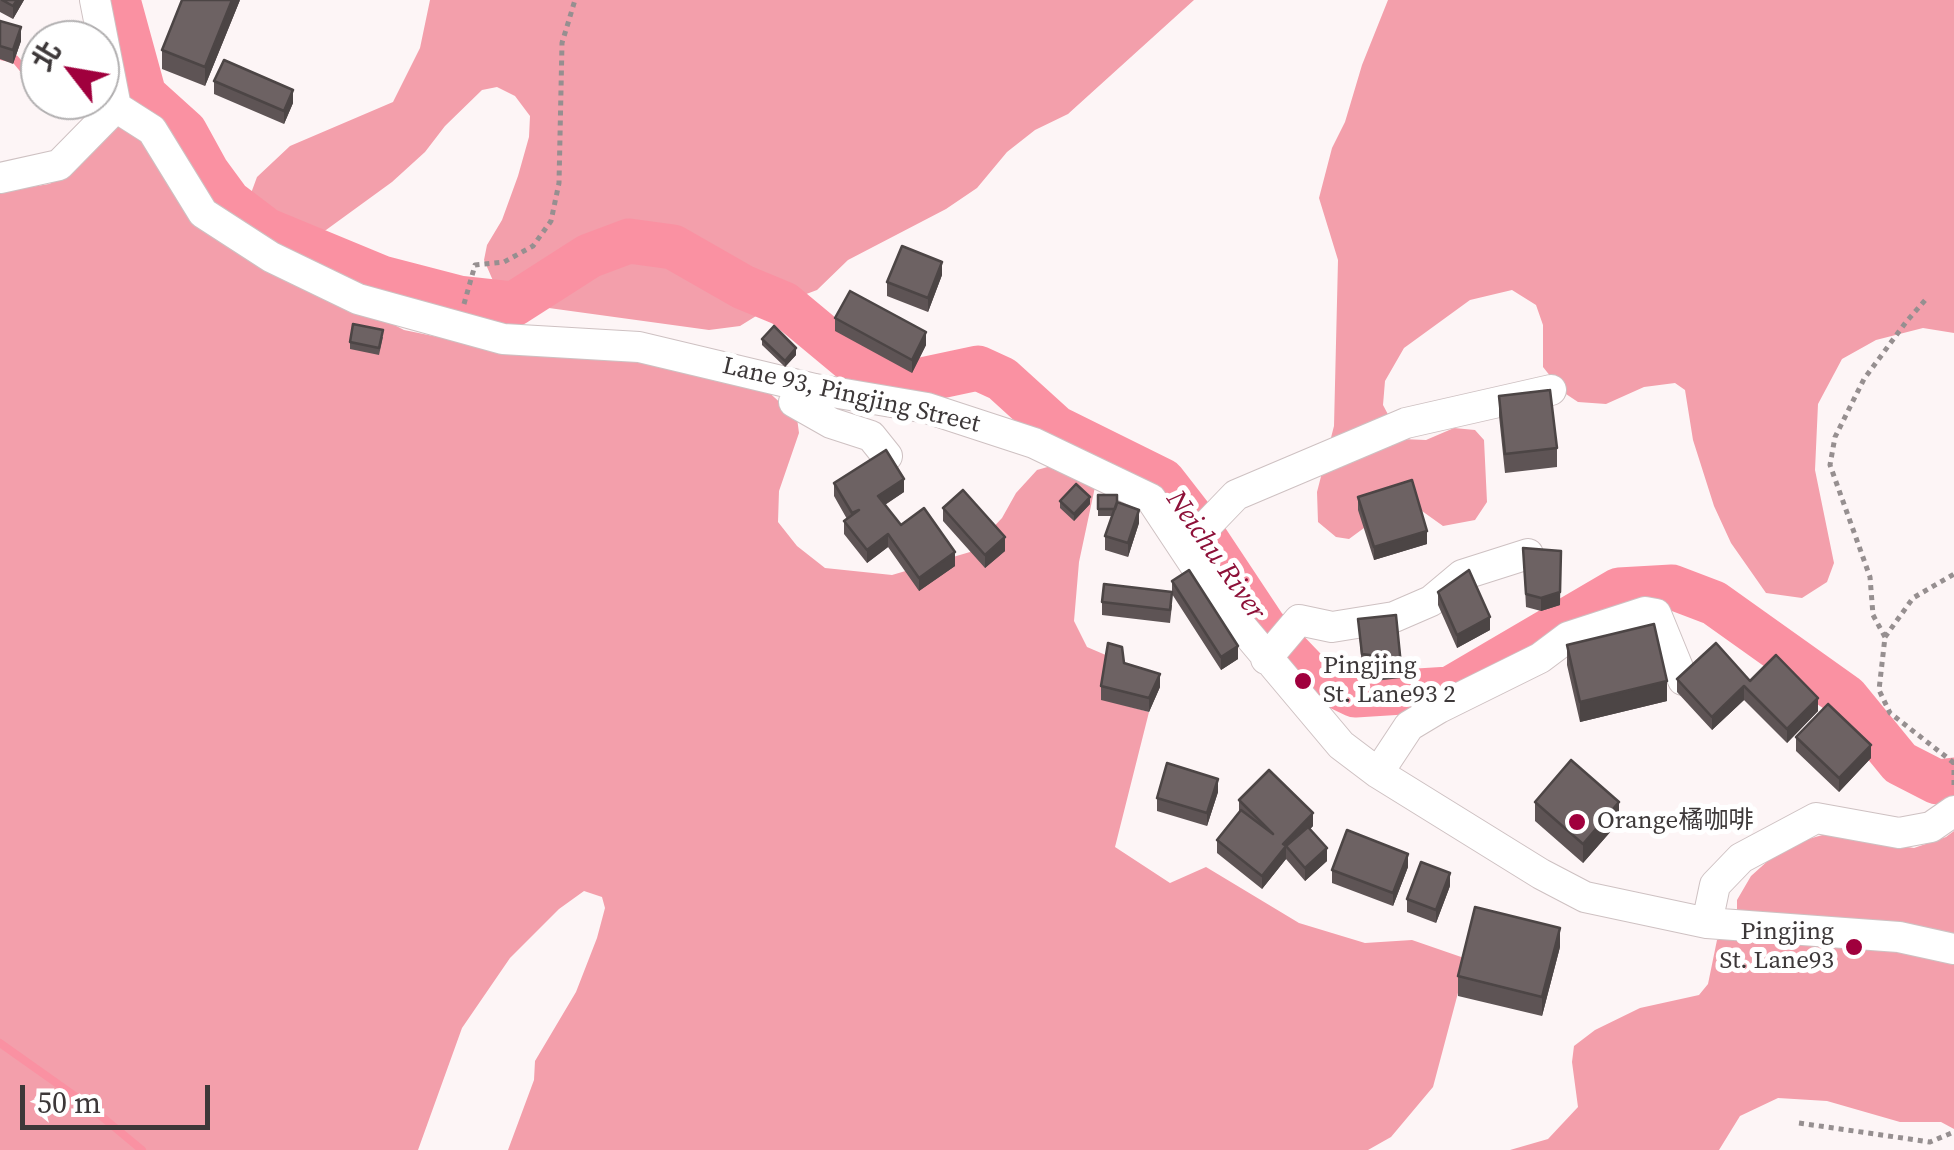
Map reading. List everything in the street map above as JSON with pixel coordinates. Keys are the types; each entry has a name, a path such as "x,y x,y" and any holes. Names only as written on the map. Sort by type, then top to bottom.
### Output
{"street":[{"name":"Lane 93, Pingjing Street","path":"120,110 152,130 204,213 271,256 358,299 503,340 639,347 814,389 927,408 1034,443 1152,499 1214,594 1341,744 1378,772 1541,874 1585,896 1706,923 1899,937 1954,949"},
{"path":"0,178 59,165 104,120"},
{"path":"814,389 794,402 831,422 871,436 887,456"},
{"path":"1182,542 1209,523 1236,495 1406,423 1551,390"},
{"path":"1266,659 1299,620 1332,627 1394,617 1431,602 1486,551 1517,546"},
{"path":"1378,772 1409,726 1439,708 1540,658 1568,637 1645,612 1656,614 1683,680"},
{"path":"1706,923 1715,885 1740,858 1816,818 1899,832 1930,826 1954,810"}],"path":[{"path":"467,289 475,265 504,262 533,246 551,221 559,183 562,43 575,0"},
{"path":"1885,637 1873,615 1870,577 1830,465 1836,438 1864,378 1927,298"},
{"path":"1954,574 1914,598 1885,637 1879,690 1890,713 1954,763"},
{"path":"1798,1123 1930,1142 1954,1132"}],"shaded area":[{"path":"430,0 1194,0 1068,114 1035,130 1007,152 977,188 946,209 848,260 817,290 769,308 740,326 709,330 527,305 494,283 484,260 487,245 502,220 518,176 529,137 530,116 515,96 497,87 482,90 392,182 326,230 310,234 273,221 254,206 250,196 257,177 290,146 393,102 420,48"},
{"path":"1388,0 1954,0 1954,333 1923,328 1876,340 1842,359 1818,404 1815,470 1834,563 1827,582 1802,598 1766,593 1731,543 1714,506 1693,440 1685,390 1675,383 1644,387 1606,404 1578,402 1563,392 1543,367 1543,325 1536,305 1512,290 1470,300 1404,348 1385,381 1383,405 1401,439 1426,440 1454,428 1475,430 1484,440 1487,502 1475,520 1443,526 1415,506 1364,528 1349,539 1336,537 1318,522 1317,492 1334,426 1338,260 1319,198 1332,148"},
{"path":"125,123 136,132 183,206 321,287 404,330 501,350 582,352 763,387 797,418 799,433 779,491 778,522 797,546 825,568 892,575 970,552 1002,518 1016,493 1037,470 1051,466 1095,487 1079,562 1074,621 1087,647 1108,656 1102,699 1149,712 1115,847 1170,883 1206,867 1299,923 1365,943 1412,940 1467,959 1433,1087 1391,1137 1368,1150 508,1150 534,1080 535,1061 576,992 597,938 605,908 602,897 584,891 559,909 510,958 462,1028 418,1150 0,1150 0,192 49,184 67,176 110,126"},
{"path":"1954,831 1954,935 1737,914 1737,900 1751,876 1771,858 1805,840 1826,834 1914,848"},
{"path":"1717,940 1882,943 1954,958 1954,1129 1941,1122 1900,1122 1827,1101 1778,1098 1740,1116 1719,1150 1510,1150 1548,1139 1578,1107 1572,1062 1574,1046 1595,1030 1640,1008 1699,995 1708,984"}],"building":[{"path":"182,0 232,0 205,67 162,50"},
{"path":"0,21 20,27 13,50 0,46"},
{"path":"224,60 293,90 284,111 214,81"},
{"path":"902,246 942,262 928,298 887,282"},
{"path":"850,291 926,332 912,360 835,318"},
{"path":"353,324 383,330 379,348 350,342"},
{"path":"774,326 796,348 785,361 762,339"},
{"path":"1550,390 1557,448 1505,454 1499,396"},
{"path":"886,450 904,479 878,496 901,525 924,508 955,552 919,578 888,534 867,550 844,521 859,510 852,513 834,483"},
{"path":"1412,480 1427,531 1374,547 1358,497"},
{"path":"1076,484 1090,497 1074,514 1060,501"},
{"path":"963,490 1005,537 985,555 943,508"},
{"path":"1098,495 1117,495 1115,509 1098,509"},
{"path":"1117,502 1139,510 1128,543 1105,536"},
{"path":"1523,548 1561,551 1560,592 1541,598 1526,594"},
{"path":"1189,570 1238,646 1221,657 1172,581"},
{"path":"1469,570 1490,617 1457,635 1438,592"},
{"path":"1104,584 1172,592 1170,610 1102,602"},
{"path":"1396,615 1401,665 1375,668 1370,655 1362,654 1358,619"},
{"path":"1654,624 1667,681 1580,702 1567,645"},
{"path":"1108,643 1122,647 1124,663 1160,674 1149,698 1101,686"},
{"path":"1716,643 1750,681 1776,655 1818,698 1787,729 1744,686 1712,717 1677,679"},
{"path":"1828,704 1871,745 1839,778 1796,737"},
{"path":"1571,760 1619,802 1583,844 1535,802"},
{"path":"1167,763 1218,779 1207,813 1157,798"},
{"path":"1269,770 1313,813 1283,844 1286,846 1262,876 1217,840 1241,810 1273,834 1239,800"},
{"path":"1308,827 1327,848 1305,868 1286,846"},
{"path":"1347,830 1408,854 1393,893 1332,870"},
{"path":"1421,862 1450,873 1436,910 1407,899"},
{"path":"1475,907 1560,928 1542,997 1458,976"}],"waterway":[{"name":"Neichu River","path":"118,0 144,95 185,132 229,202 266,230 382,278 459,298 514,304 589,256 629,241 673,247 743,287 784,304 861,368 898,385 978,368 1002,379 1056,428 1163,481 1264,627 1307,672 1355,695 1450,689 1619,590 1672,587 1714,603 1846,697 1900,763 1937,782 1954,780"},
{"path":"0,56 15,59 20,65"},
{"path":"131,96 144,95"},
{"path":"0,1043 89,1106 142,1150"}],"place":[{"name":"Pingjing St. Lane93 2","path":"1303,681"},
{"name":"Orange橘咖啡","path":"1577,822"},
{"name":"Pingjing St. Lane93","path":"1854,947"}]}
